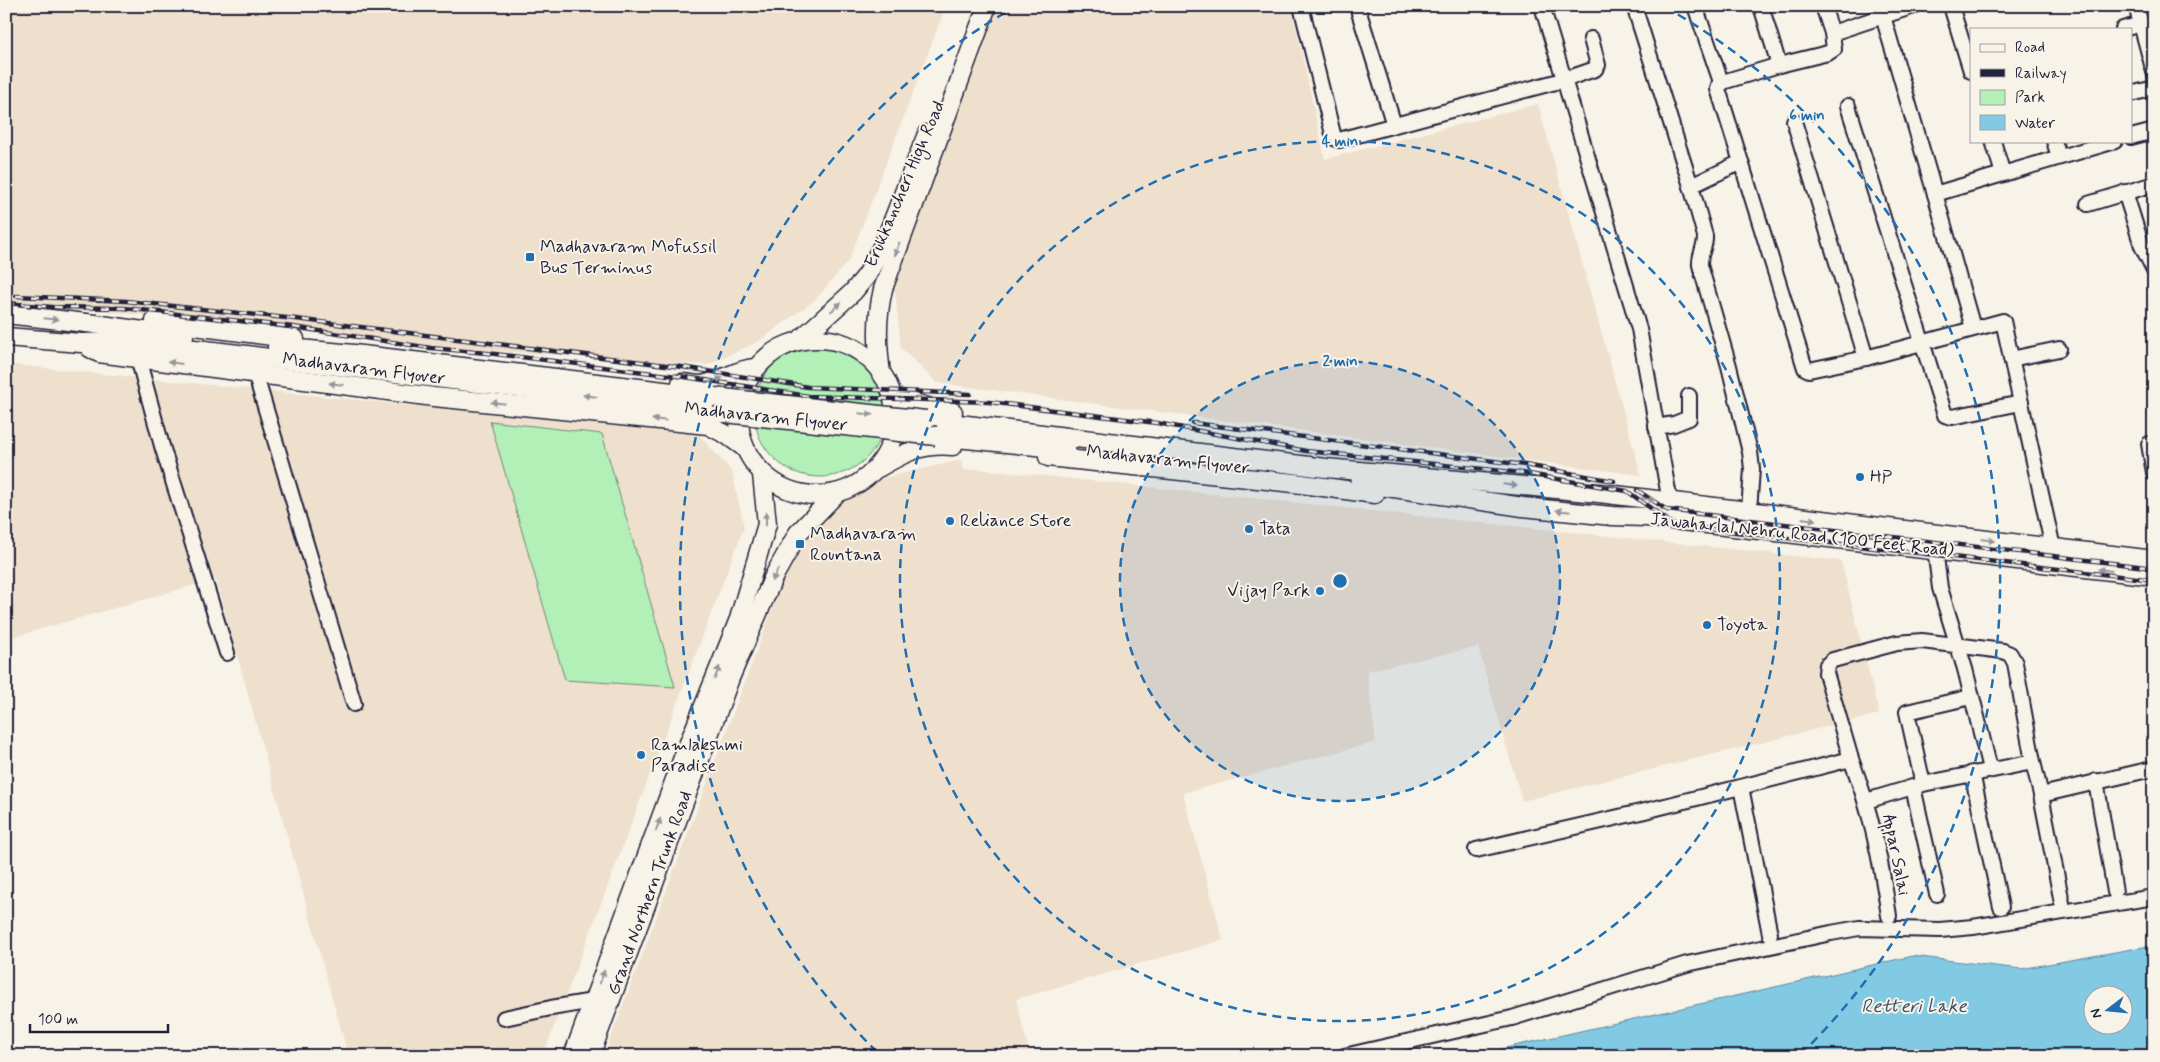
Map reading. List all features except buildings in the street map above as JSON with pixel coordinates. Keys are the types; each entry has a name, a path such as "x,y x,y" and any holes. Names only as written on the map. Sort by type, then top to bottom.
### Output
{"main road":[{"name":"Erukkancheri High Road","path":"800,340 856,289 866,276 884,243 978,6"},
{"path":"881,374 877,342 877,316 880,301 987,6"},
{"path":"856,289 880,301"},
{"name":"Madhavaram Flyover","path":"6,314 95,324 120,335"},
{"path":"95,324 131,317 471,361 701,385 724,378 743,369 755,368"},
{"name":"Madhavaram Flyover","path":"81,343 120,335 197,339 354,354 1326,468 1442,490 1462,481"},
{"path":"6,337 81,343 99,353 434,397 708,425 727,435 745,448"},
{"path":"878,468 891,446 896,422 893,397 881,374 867,356 847,344 824,338 800,340 775,350 755,368 745,386 739,407 739,428 745,448 752,462 762,474 784,489 809,496 835,495 859,485 878,468 912,449 942,445 1294,483 1441,504 1442,490"},
{"path":"893,397 935,409 971,415 1449,472 1462,481"},
{"path":"573,1056 682,761 739,619 767,524 762,474"},
{"name":"Jawaharlal Nehru Road (100 Feet Road)","path":"1462,481 1670,502 2154,560"},
{"name":"Jawaharlal Nehru Road (100 Feet Road)","path":"1442,490 1523,508 1612,516 1647,517 1935,549 2154,576"},
{"name":"Grand Northern Trunk Road","path":"590,1056 730,678 774,576 798,532 835,495"}],"street":[{"path":"1301,6 1334,138 1340,140 1563,80 1595,69 1598,65 1591,39"},
{"path":"1357,6 1394,125"},
{"path":"1542,6 1639,329 1670,502"},
{"path":"1634,6 1705,236 1705,241 1699,255 1700,265 1729,366 1750,452 1752,469 1749,512"},
{"path":"1695,6 1721,82 1718,89 1805,368 1809,370 1866,358 2004,321 2052,548"},
{"path":"1761,6 1780,65"},
{"path":"1721,82 1833,51 1832,33 1823,6"},
{"path":"1832,33 1881,11 1914,6"},
{"path":"1951,6 1970,68"},
{"path":"2136,6 2146,32 2154,72"},
{"path":"1881,11 1973,328"},
{"path":"2132,30 2146,32"},
{"path":"2132,94 2154,88"},
{"path":"1848,106 1945,416 2021,403"},
{"path":"1794,121 1866,358"},
{"path":"2132,137 2154,131"},
{"path":"1993,142 2003,174"},
{"path":"2054,142 2059,156"},
{"path":"1935,194 2111,142"},
{"path":"1691,186 1741,162"},
{"path":"2088,204 2154,184"},
{"path":"2126,192 2142,246 2154,270"},
{"path":"2011,359 2060,349"},
{"path":"138,358 162,446 227,653"},
{"path":"255,374 354,704"},
{"path":"1656,426 1674,424 1689,418 1689,396"},
{"path":"2154,444 2149,444 2154,473"},
{"path":"1935,549 1940,588 1958,646 1990,769"},
{"name":"Appar Salai","path":"1889,916 1882,862 1866,801 1851,759 1826,673 1826,665 1832,660 1897,643 1922,641 1958,646"},
{"path":"1958,646 2003,651 2010,654 2015,663 2062,903"},
{"path":"1937,894 1907,712 1971,697"},
{"path":"1476,850 1851,759"},
{"path":"1866,801 1972,773 2033,762"},
{"path":"2041,795 2152,769"},
{"path":"1972,773 2001,907"},
{"path":"2096,782 2115,892"},
{"path":"1741,787 1770,934"},
{"path":"1344,1056 1512,1018 1687,964 1831,933 1859,928 1940,930 1973,927 2154,897"},
{"path":"504,1018 593,1001"}],"shaded area":[{"path":"6,6 946,6 849,260 816,299 759,341 707,365 470,349 6,301"},
{"path":"997,6 1291,6 1325,159 1538,104 1641,475 937,383 901,348 894,282"},
{"path":"6,364 699,435 732,472 744,527 543,1056 333,1056 347,1051 216,579 6,639"},
{"path":"961,460 964,470 980,469 1841,561 1879,714 1522,801 1478,647 1367,671 1376,742 1183,793 1223,940 1016,999 1030,1056 604,1056 792,557 803,545 806,536 861,483"}],"green space":[{"path":"820,345 833,346 845,350 867,364 881,386 885,398 885,424 881,436 867,458 845,472 833,476 820,477 807,476 795,472 773,458 759,436 755,424 754,411 755,398 759,386 773,364 795,350 807,346"},
{"path":"490,421 602,434 675,687 565,680"}],"water":[{"name":"Retteri Lake","path":"2154,945 2154,1056 1470,1056 1912,956 2021,969"}],"railway":[{"path":"16,296 126,301 296,319 682,367 808,387 970,394"},
{"path":"6,303 52,307 124,308 293,327 431,348 685,377 808,396 989,402 1157,423 1306,451 1523,473 1627,491 1674,525 2154,580"},
{"path":"1193,423 1525,465 1614,481"},
{"path":"1637,490 1667,510 2154,568"}],"place":[{"name":"Madhavaram Mofussil Bus Terminus","path":"530,257"},
{"name":"HP","path":"1860,477"},
{"name":"Reliance Store","path":"950,521"},
{"name":"Tata","path":"1249,529"},
{"name":"Madhavaram Rountana","path":"800,544"},
{"name":"Vijay Park","path":"1320,591"},
{"name":"Toyota","path":"1707,625"},
{"name":"Ramlakshmi Paradise","path":"641,755"}]}
